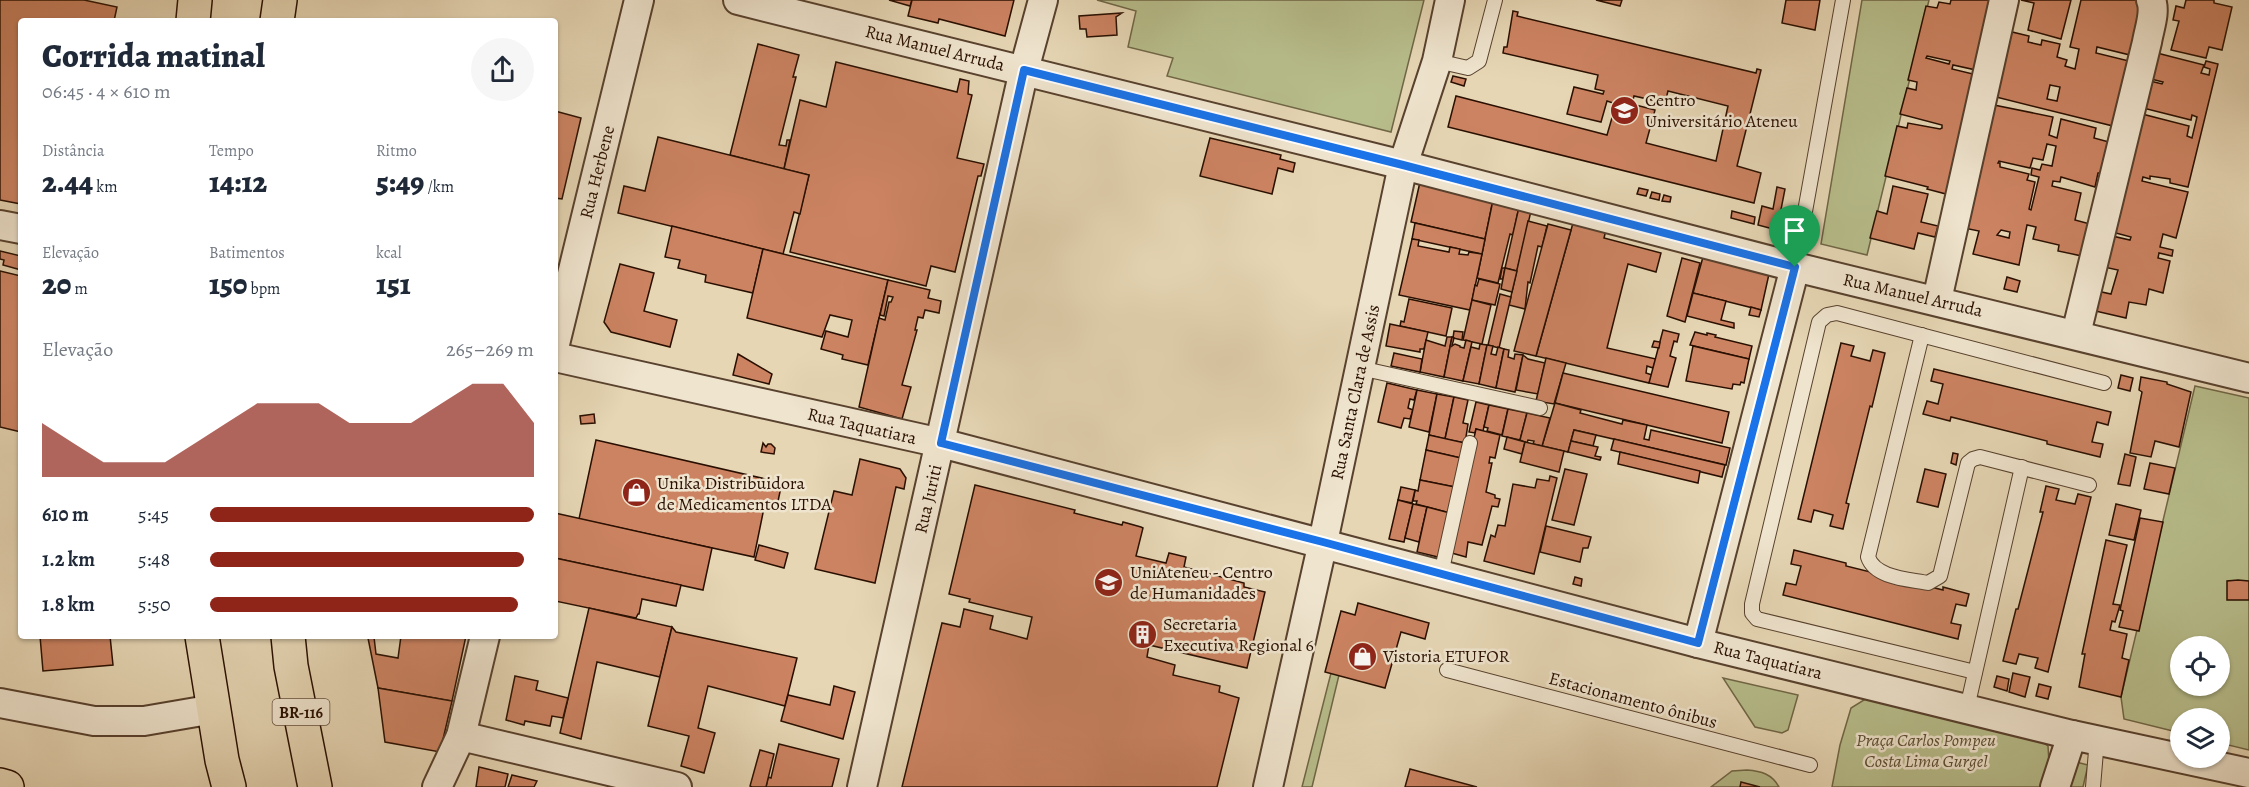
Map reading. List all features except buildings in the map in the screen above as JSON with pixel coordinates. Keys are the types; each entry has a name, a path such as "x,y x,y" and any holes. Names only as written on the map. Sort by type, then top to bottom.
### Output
{"main road":[{"path":"193,18 195,0"},
{"path":"277,18 280,0"},
{"path":"202,639 228,787"},
{"name":"BR-116","path":"288,639 291,666 315,787"},
{"path":"0,785 7,787"}],"street":[{"name":"Rua Herbene","path":"558,332 639,0"},
{"name":"Rua Manuel Arruda","path":"738,0 1403,165 1795,267 2249,378"},
{"name":"Rua Juriti","path":"862,787 1024,70 1042,0"},
{"name":"Rua Santa Clara de Assis","path":"1268,787 1403,165 1437,61 1450,0"},
{"path":"1936,300 2004,0"},
{"path":"2076,334 2147,42 2152,15 2151,0"},
{"path":"0,225 18,228"},
{"path":"1698,643 1795,267"},
{"name":"Rua Taquatiara","path":"558,358 941,443 1323,542 1698,643 2084,737 2249,773"},
{"path":"437,787 461,736 484,639"},
{"path":"0,703 94,722 144,722 214,709"},
{"path":"461,736 677,787"},
{"path":"2055,787 2084,737"}],"lane":[{"path":"1437,61 1468,68 1479,62 1495,0"},
{"path":"1795,267 1844,0"},
{"path":"1975,672 1757,619 1752,613 1752,604 1819,322 1827,315 1837,313 2104,383"},
{"path":"1922,335 1868,557 1871,566 1879,572 1928,583 1940,576 1968,464 1973,459 1980,457 2089,485"},
{"path":"1360,368 1540,408"},
{"path":"1441,574 1470,443"},
{"path":"1967,708 2022,467"},
{"name":"Estacionamento ônibus","path":"1447,670 1810,765"},
{"path":"2084,737 2093,787"}],"green space":[{"path":"1097,0 1424,0 1391,132 1167,76 1173,58 1128,47 1136,11"},
{"path":"1862,0 1929,0 1867,255 1821,244"},
{"path":"2195,386 2249,398 2249,750 2230,745 2230,708 2170,708 2170,730 2124,719 2121,697"},
{"path":"1331,673 1339,675 1312,787 1302,787"},
{"path":"1723,678 1798,695 1788,730 1782,733 1755,727"},
{"name":"Praça Carlos Pompeu Costa Lima Gurgel","path":"1867,698 2042,742 2048,746 2049,763 2041,787 1832,787 1840,745 1851,708"},
{"path":"2076,762 2088,765 2083,787 2069,787"},
{"path":"1747,770 1766,774 1779,787 1711,787 1732,771"}],"place":[{"name":"Centro Universitário Ateneu","path":"1624,110"},
{"name":"Unika Distribuidora de Medicamentos LTDA","path":"636,493"},
{"name":"UniAteneu - Centro de Humanidades","path":"1109,582"},
{"name":"Secretaria Executiva Regional 6","path":"1142,634"},
{"name":"Vistoria ETUFOR","path":"1362,656"}],"route":[{"path":"1024,70 1795,267 1698,643 1323,542 941,443 1024,70"}]}
